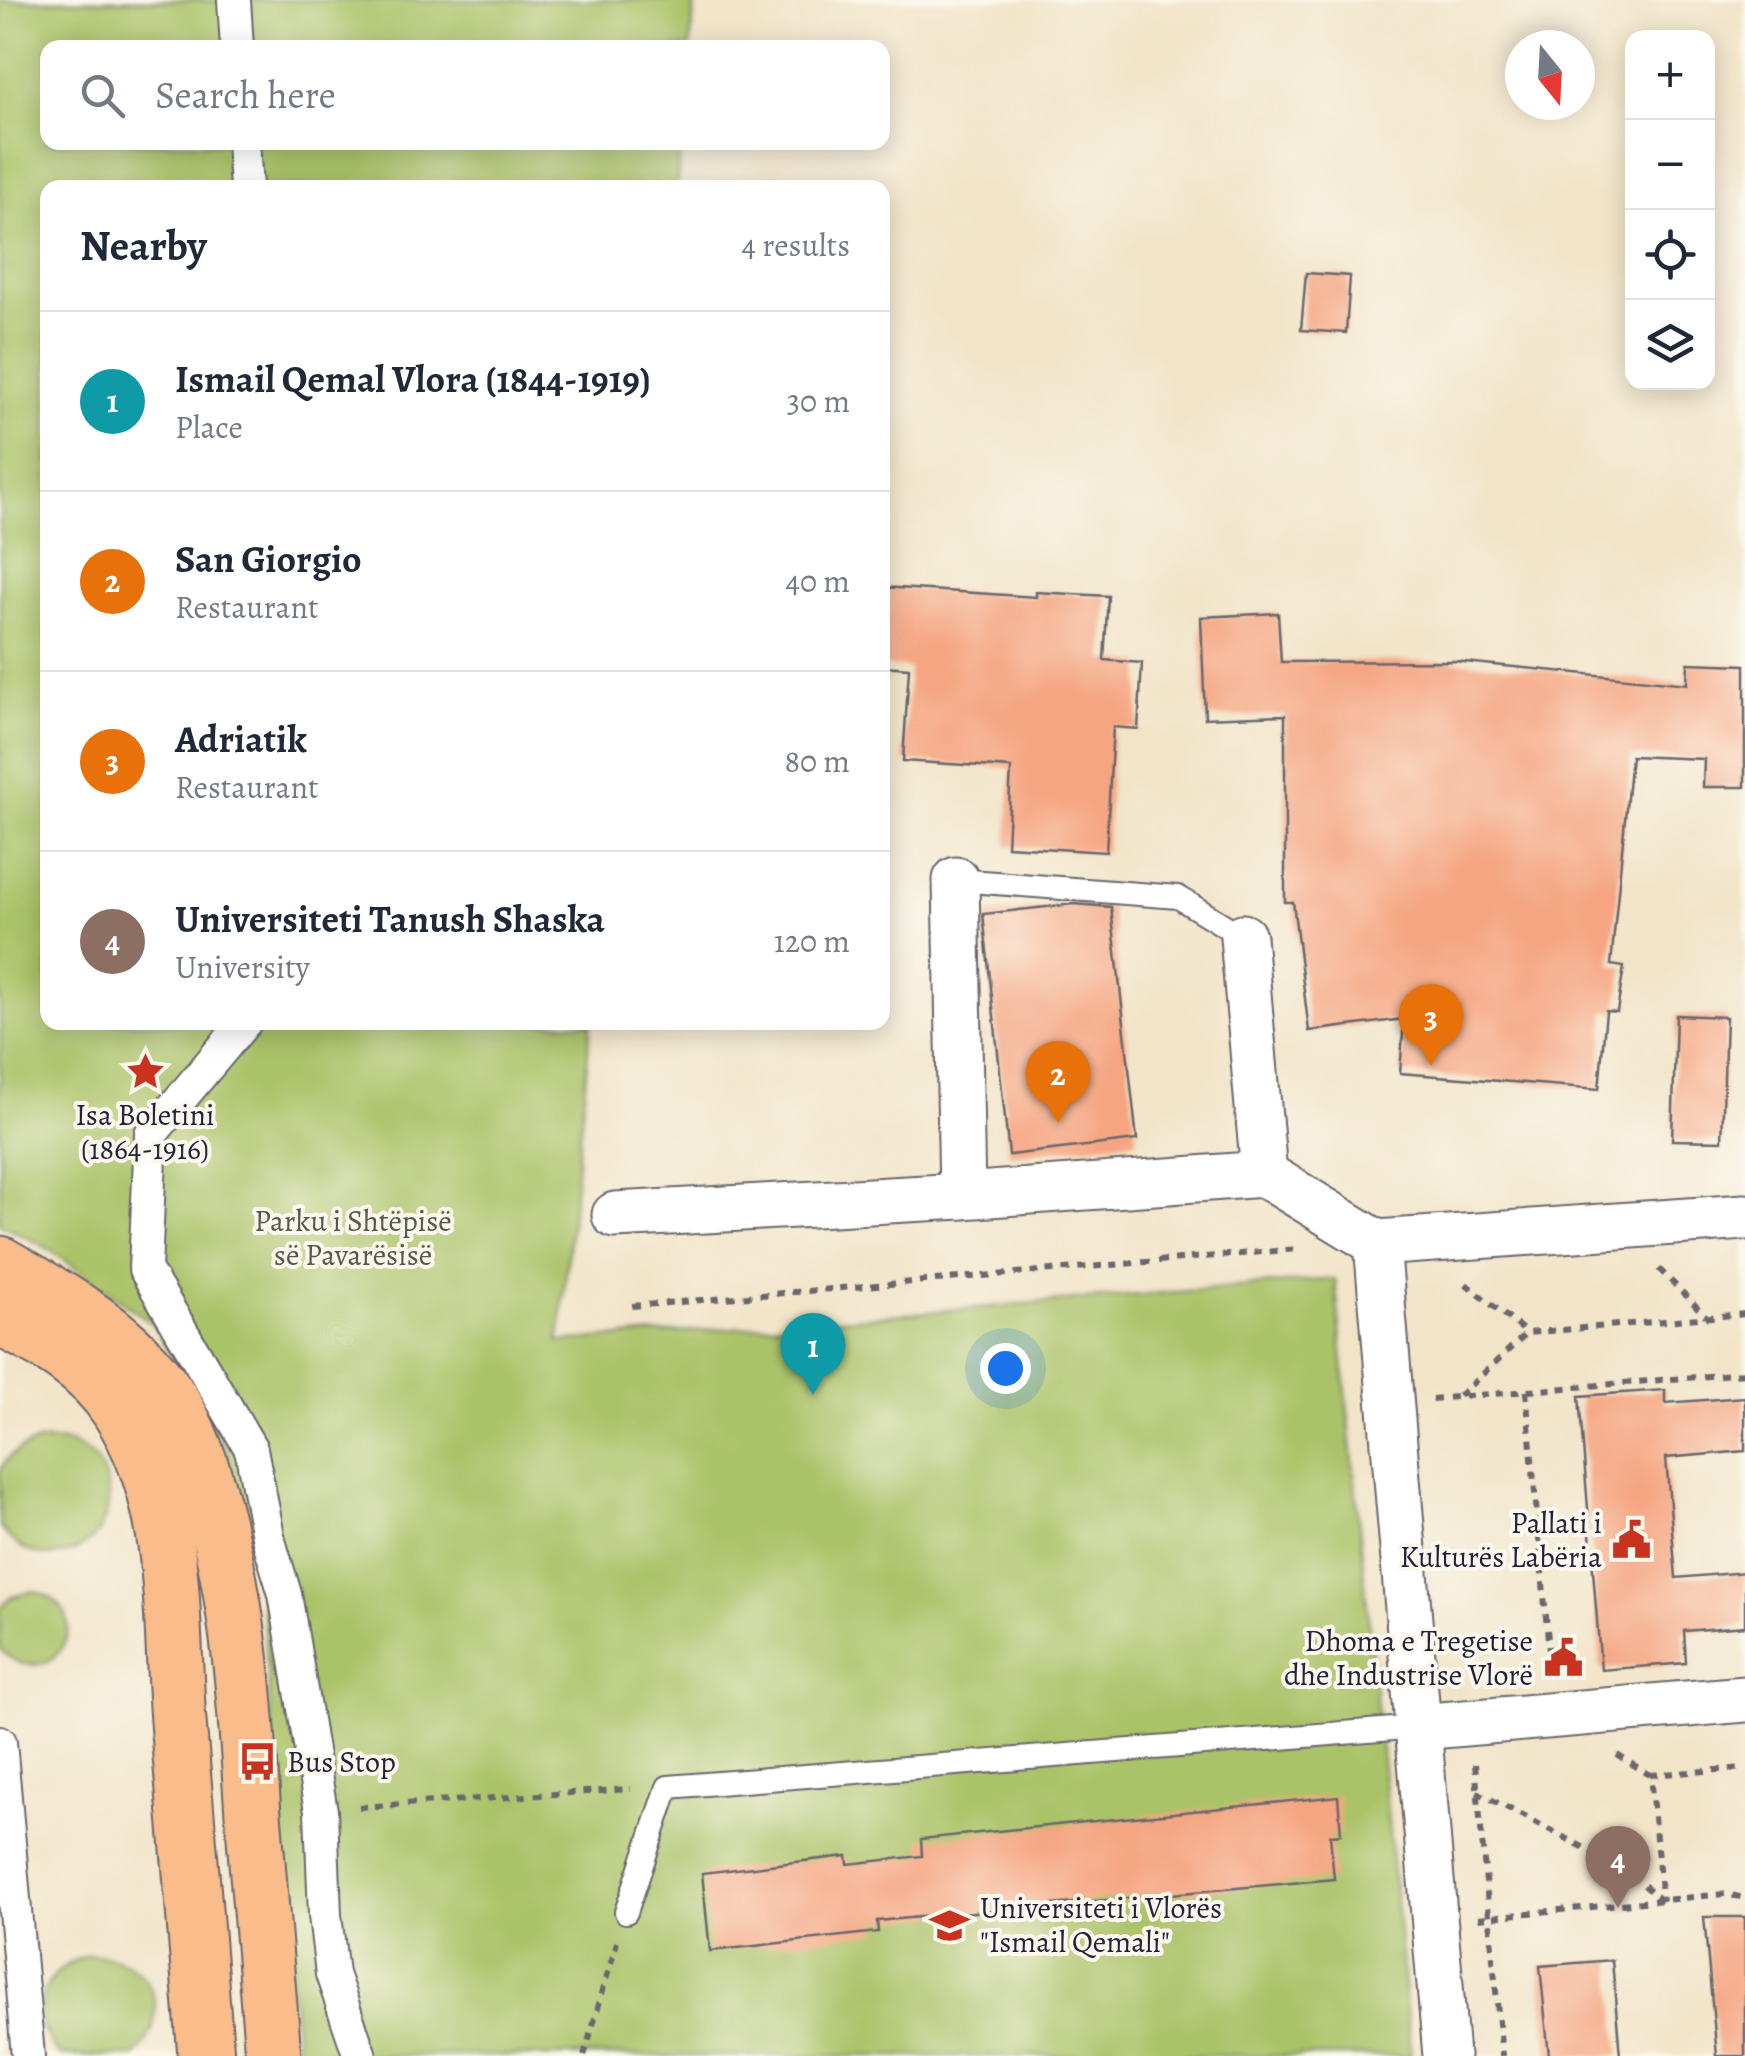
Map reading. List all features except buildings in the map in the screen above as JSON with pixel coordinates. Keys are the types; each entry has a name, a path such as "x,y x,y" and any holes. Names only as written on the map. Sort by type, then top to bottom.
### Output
{"main road":[{"path":"0,1264 109,1331 140,1361 168,1395 202,1470 223,1544 244,1673 273,2056"},
{"path":"0,1318 46,1341 86,1370 119,1408 142,1453 159,1500 168,1551 206,2056"}],"street":[{"path":"234,0 236,40"},
{"path":"244,150 245,180"},
{"path":"956,880 962,1196"},
{"path":"1244,937 1264,1174"},
{"path":"237,1030 151,1134 145,1269 251,1449 269,1542 285,1594 321,1810 325,1915 332,1974 360,2056"},
{"path":"615,1215 1264,1174 1394,1242 1745,1217"},
{"path":"1394,1242 1391,1403 1446,2056"},
{"path":"1420,1742 1555,1715 1745,1699"},
{"path":"0,1742 28,2056"}],"lane":[{"path":"956,880 1178,897 1244,937"},
{"path":"626,1912 668,1787 1420,1742"}],"path":[{"path":"1394,1242 1528,1333"},
{"path":"632,1306 1299,1249"},
{"path":"1458,1396 1528,1333 1745,1314"},
{"path":"1391,1403 1745,1373"},
{"path":"1526,1390 1555,1715"},
{"path":"1420,1742 1478,1792 1627,1870 1662,1901"},
{"path":"1420,1742 1474,1753 1502,2056"},
{"path":"1608,1749 1650,1775 1745,1768"},
{"path":"1650,1775 1662,1901"},
{"path":"321,1810 668,1787"},
{"path":"1435,1922 1725,1894 1745,1898"},
{"path":"584,2056 626,1912"}],"green space":[{"name":"Parku i Shtëpisë së Pavarësisë","path":"0,0 695,0 691,40 40,40 40,150 680,150 677,180 40,180 40,1030 590,1030 559,1342 1335,1279 1411,2056 297,2056 261,1590 226,1448 153,1324 49,1249 0,1224"},
{"path":"41,1441 70,1444 89,1454 102,1472 108,1493 106,1516 93,1538 58,1555 20,1547 0,1526 0,1472 6,1460"},
{"path":"34,1591 55,1601 66,1615 68,1631 52,1658 37,1665 19,1663 1,1650 0,1609 11,1597"},
{"path":"88,1955 127,1964 150,1988 155,2004 154,2021 148,2039 135,2056 60,2056 42,2026 42,1997 48,1984 71,1962"}],"place":[{"name":"Adriatik","path":"1431,1066"},
{"name":"Isa Boletini (1864-1916)","path":"145,1071"},
{"name":"San Giorgio","path":"1058,1123"},
{"name":"Ismail Qemal Vlora (1844-1919)","path":"813,1395"},
{"name":"Pallati i Kulturës Labëria","path":"1632,1540"},
{"name":"Dhoma e Tregetise dhe Industrise Vlorë","path":"1563,1658"},
{"name":"Bus Stop","path":"257,1762"},
{"name":"Universiteti Tanush Shaska","path":"1618,1908"},
{"name":"Universiteti i Vlorës \"Ismail Qemali\"","path":"950,1925"}]}
